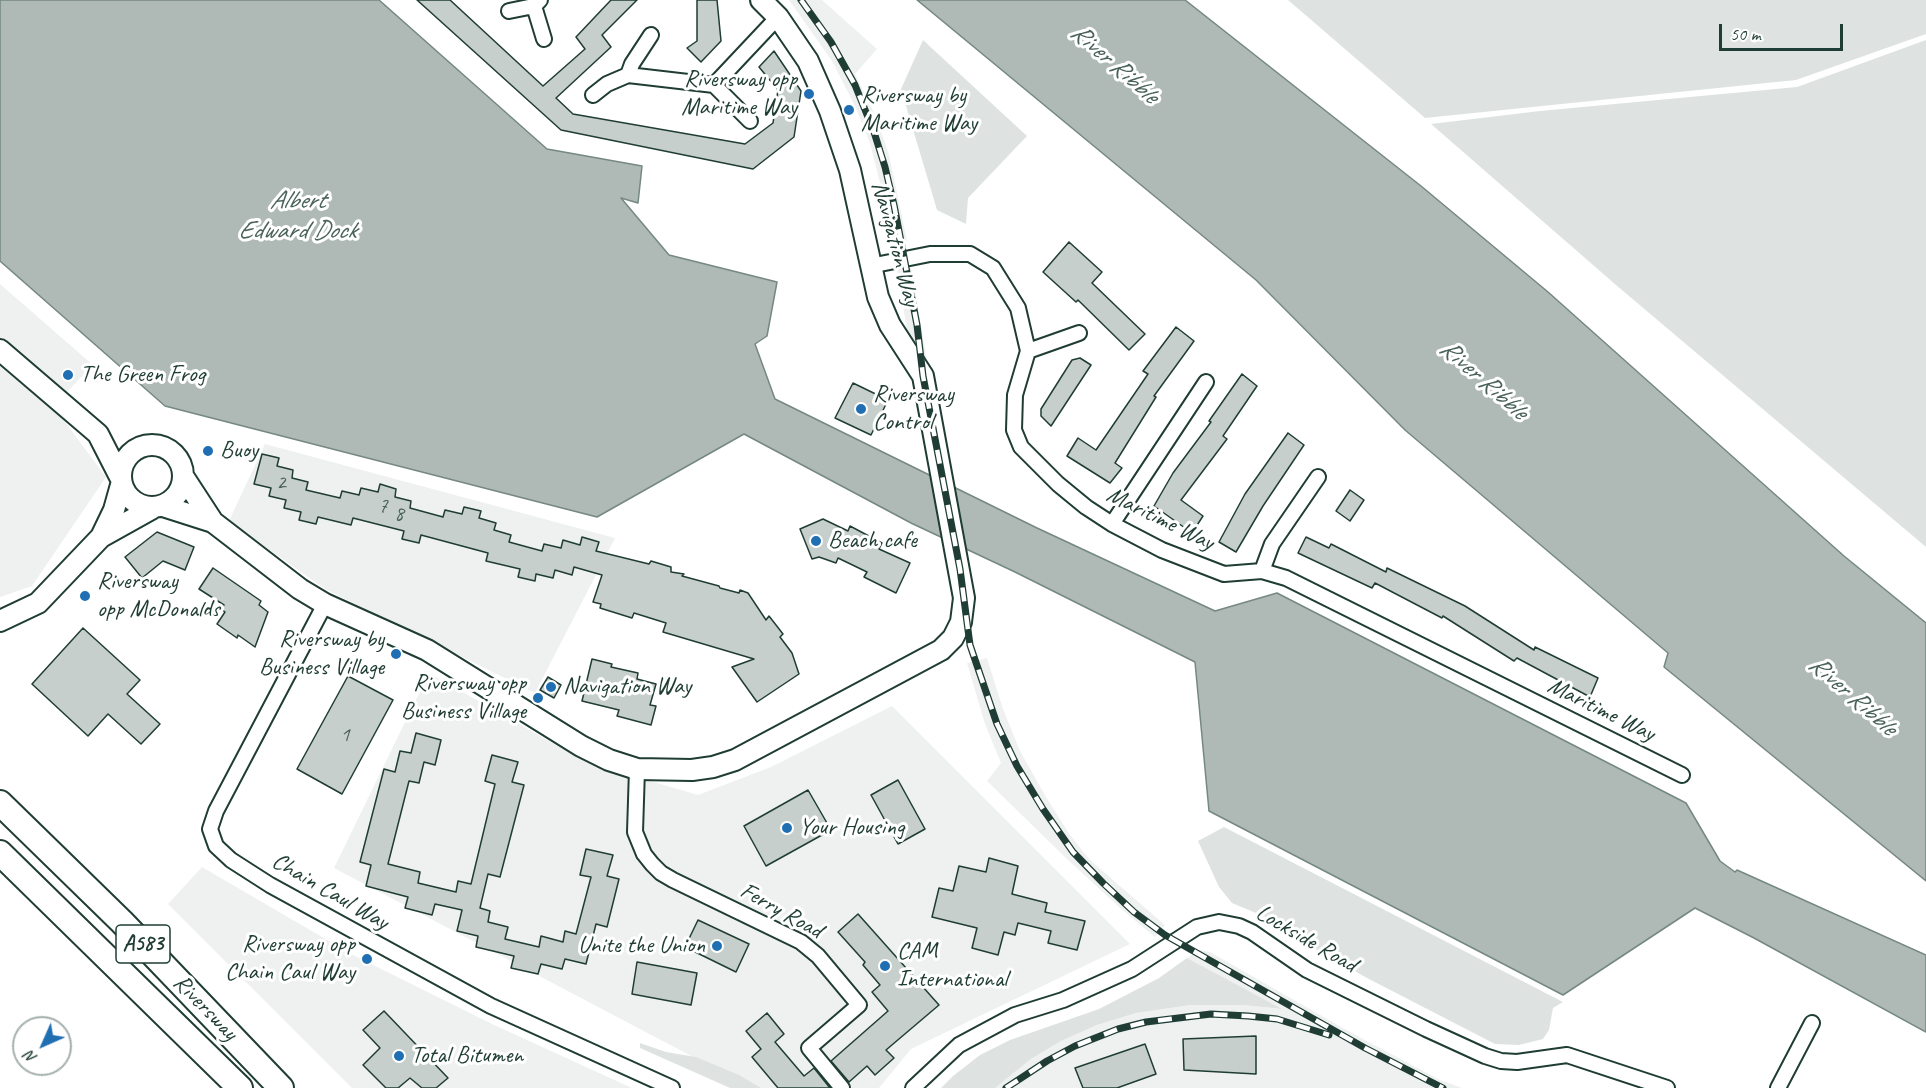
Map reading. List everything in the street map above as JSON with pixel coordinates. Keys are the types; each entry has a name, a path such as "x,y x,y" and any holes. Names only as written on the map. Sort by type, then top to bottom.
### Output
{"highway":[{"name":"Riversway","path":"0,803 122,922 281,1088"},
{"name":"Riversway","path":"1,853 240,1088"}],"street":[{"name":"Navigation Way","path":"183,476 213,522 278,573 325,603 427,650 581,746 609,760 637,769 692,770 713,767 735,759 941,650 952,638 963,611 960,569 924,376 891,325 878,297 850,170 830,111 808,61 778,17 761,0"},
{"path":"509,11 537,3 544,39"},
{"path":"714,85 778,17"},
{"path":"628,75 632,64 651,35"},
{"path":"593,95 607,84 628,75 714,85 750,121"},
{"name":"Maritime Way","path":"870,266 930,254 970,254 993,268 1017,308 1028,351 1016,395 1014,430 1021,447 1058,484 1086,507 1112,524 1162,550 1224,574 1262,571 1286,578 1682,775"},
{"path":"1028,351 1079,333"},
{"path":"0,350 98,434 113,439 154,445 171,452 182,466 183,476 178,494 171,501 101,537"},
{"path":"1112,524 1206,382"},
{"path":"98,434 126,494 133,502 158,507"},
{"path":"4,621 38,603 101,537 114,510 122,466 127,456 135,449 145,445"},
{"path":"1262,571 1272,544 1318,477"},
{"name":"Navigation Way","path":"158,507 213,522"},
{"name":"Chain Caul Way","path":"325,603 216,811 210,829 216,846 231,860 270,885 481,1000 672,1088"},
{"name":"Ferry Road","path":"637,769 634,832 644,854 652,864 673,880 801,942 818,956 859,1005 809,1048 842,1088"},
{"name":"Lockside Road","path":"913,1088 959,1045 1015,1015 1063,1000 1124,973 1197,927 1220,922 1239,926 1252,932 1307,970 1485,1056 1517,1062 1567,1055 1667,1088"},
{"path":"1778,1088 1812,1023"}],"shaded area":[{"path":"789,0 822,0 877,49 855,74 876,117 889,155 907,241 892,244 870,143 855,106 832,61"},
{"path":"1288,0 1926,0 1926,34 1796,80 1425,118"},
{"path":"923,40 1027,136 968,198 966,224 937,210 901,89"},
{"path":"1926,40 1926,547 1616,285 1431,124 1540,111 1797,87"},
{"path":"911,268 929,372 909,342 897,270"},
{"path":"0,284 93,365 53,406 106,477 32,586 0,597"},
{"path":"265,444 615,538 535,693 325,589 229,521"},
{"path":"987,658 1003,709 1020,751 1046,797 1070,835 1090,860 1165,925 1155,937 1067,859 987,781 1001,763 985,724 967,663"},
{"path":"429,673 586,762 698,795 771,767 892,706 1130,944 911,1049 879,1088 752,1088 334,868"},
{"path":"1224,827 1563,1002 1553,1008 1549,1030 1543,1039 1519,1045 1495,1044 1367,978 1296,938 1268,918 1232,903 1219,887 1198,841"},
{"name":"Total Bitumen","path":"202,867 353,955 492,1024 632,1088 352,1088 168,904"},
{"path":"1200,950 1210,952 1350,1032 1440,1080 1462,1088 995,1088 1031,1059 1061,1041 1097,1025 1136,1013 1191,1005 1242,1005 1280,1009 1187,958"},
{"path":"1187,958 1282,1009 1242,1005 1191,1005 1136,1013 1097,1025 1061,1041 1031,1059 995,1088 941,1088 980,1055 1010,1040 1099,1009 1159,978"},
{"path":"640,1043 666,1052 696,1057 739,1075 761,1088 730,1088 640,1048"}],"water":[{"name":"Albert Edward Dock","path":"0,0 379,0 547,149 642,166 638,203 621,198 669,255 777,282 767,336 755,344 775,399 1037,528 1215,611 1277,593 1686,803 1720,861 1735,872 1737,870 1926,955 1926,1032 1695,908 1563,995 1209,811 1195,662 911,523 744,434 597,517 165,406 0,261"},
{"name":"River Ribble","path":"917,0 1185,0 1421,186 1548,292 1844,556 1926,623 1926,881 1664,667 1668,653 1405,430 1256,280"}],"building":[{"path":"417,0 450,0 543,86 585,49 576,37 611,0 637,0 602,35 611,47 556,98 573,114 745,144 773,123 778,90 759,67 774,51 801,91 794,137 753,169 561,130"},
{"path":"697,0 717,0 721,41 701,62 687,48 697,41"},
{"path":"1069,242 1102,272 1092,283 1145,334 1129,350 1078,300 1076,302 1043,272"},
{"path":"1176,327 1194,341 1154,396 1156,397 1115,463 1122,468 1110,483 1067,456 1078,438 1096,450 1148,374 1143,371"},
{"path":"1080,358 1091,365 1051,426 1041,416 1041,409 1072,360"},
{"path":"1242,374 1257,386 1223,436 1227,439 1181,500 1203,516 1192,533 1154,506 1173,473 1211,422 1209,421"},
{"name":"Riversway Control","path":"853,383 888,400 871,435 835,418"},
{"path":"1288,433 1304,445 1263,506 1236,552 1219,542 1245,494"},
{"path":"262,454 279,458 277,466 293,470 292,478 308,482 306,490 340,498 342,491 359,495 361,488 378,492 380,484 396,489 395,497 411,501 410,508 443,517 445,510 462,514 464,507 481,511 479,518 496,523 494,530 511,535 509,542 542,551 544,544 561,548 563,540 580,545 582,537 599,542 596,551 649,564 651,561 671,567 671,572 684,574 682,576 739,593 740,590 748,593 766,620 769,616 783,634 780,637 792,653 799,674 757,702 732,667 754,659 663,632 666,623 634,613 632,618 600,608 601,604 593,602 602,575 574,567 572,575 555,570 553,578 536,574 535,581 518,577 520,569 486,561 488,553 421,535 419,543 402,539 404,531 353,518 351,525 318,517 316,524 299,520 301,512 284,508 286,500 269,496 271,488 254,484"},
{"path":"1350,490 1364,500 1350,521 1336,511"},
{"path":"823,519 848,531 850,526 882,543 879,549 910,563 896,593 864,577 867,572 838,558 836,563 819,557 812,559 800,529"},
{"path":"157,532 194,547 185,570 163,561 142,578 125,557"},
{"path":"1306,537 1329,548 1331,544 1386,572 1387,568 1465,606 1534,650 1535,647 1598,678 1590,697 1517,658 1514,661 1443,616 1442,618 1375,583 1372,588 1298,553"},
{"path":"213,568 261,601 259,605 268,612 255,647 217,624 225,612 221,609 224,605 199,589"},
{"path":"83,628 140,680 127,694 160,724 141,744 108,714 88,736 32,684"},
{"path":"592,659 612,664 611,667 638,673 637,679 656,684 650,705 656,706 651,725 617,716 619,710 582,701"},
{"path":"348,676 393,700 342,794 297,769"},
{"name":"Navigation Way","path":"548,677 561,685 554,698 540,690"},
{"path":"416,733 441,740 435,765 424,762 419,783 409,781 388,864 420,872 418,883 456,892 458,881 471,884 495,784 485,781 492,755 518,762 512,782 524,785 500,877 488,874 480,908 490,911 488,922 508,927 505,939 539,947 541,936 563,942 565,931 576,934 591,877 580,875 586,849 613,855 607,876 619,879 607,927 596,924 586,964 565,959 562,969 541,964 538,974 511,968 514,956 476,947 478,936 457,931 462,910 435,904 432,915 405,908 408,897 366,886 371,865 360,862 384,769 395,772 400,751 411,753"},
{"path":"898,780 925,829 898,844 871,795"},
{"name":"Your Housing","path":"808,790 831,830 766,866 744,826"},
{"path":"989,858 1018,866 1012,894 1047,903 1045,912 1085,921 1077,950 1048,943 1051,931 1018,923 1015,935 1004,932 998,955 972,948 977,928 932,917 939,888 953,891 959,866 986,872"},
{"path":"858,914 939,1005 886,1050 894,1058 875,1075 867,1066 849,1082 831,1061 888,1011 872,992 880,985 863,965 865,962 838,932"},
{"name":"Unite the Union","path":"698,920 749,944 736,972 685,947"},
{"path":"637,962 697,973 691,1005 632,994"},
{"name":"Total Bitumen","path":"384,1011 448,1078 436,1088 422,1088 410,1078 398,1088 386,1088 363,1065 380,1048 363,1030"},
{"path":"767,1013 784,1034 775,1042 804,1076 814,1068 830,1088 778,1088 752,1057 761,1049 746,1031"},
{"path":"1256,1036 1256,1074 1184,1070 1183,1039"},
{"path":"1145,1044 1156,1074 1117,1088 1083,1088 1075,1068"}],"railway":[{"path":"801,0 831,42 855,85 885,167 917,325 923,376 960,569 970,645 997,724 1017,766 1073,852 1134,912 1165,935 1365,1048 1443,1088"},
{"path":"1006,1088 1075,1046 1118,1029 1146,1022 1211,1014 1248,1016 1277,1019 1329,1035"}],"place":[{"name":"Riversway opp Maritime Way","path":"809,94"},
{"name":"Riversway by Maritime Way","path":"849,110"},
{"name":"The Green Frog","path":"68,375"},
{"name":"Riversway Control","path":"861,409"},
{"name":"Buoy","path":"208,451"},
{"name":"Beach cafe","path":"816,541"},
{"name":"Riversway opp McDonalds","path":"85,596"},
{"name":"Riversway by Business Village","path":"396,654"},
{"name":"Navigation Way","path":"551,687"},
{"name":"Riversway opp Business Village","path":"538,698"},
{"name":"Your Housing","path":"787,828"},
{"name":"Unite the Union","path":"717,946"},
{"name":"Riversway opp Chain Caul Way","path":"367,959"},
{"name":"CAM International","path":"885,966"},
{"name":"Total Bitumen","path":"399,1056"}]}
